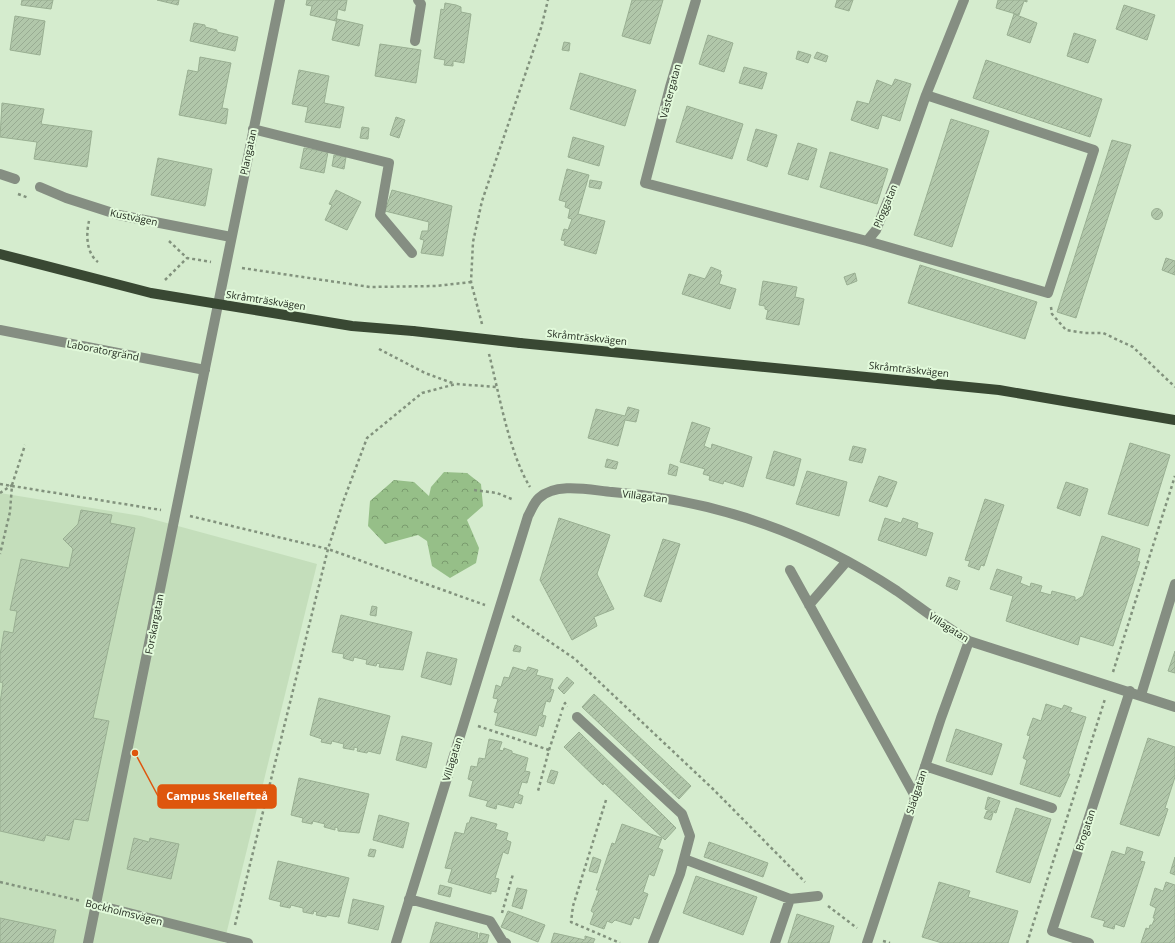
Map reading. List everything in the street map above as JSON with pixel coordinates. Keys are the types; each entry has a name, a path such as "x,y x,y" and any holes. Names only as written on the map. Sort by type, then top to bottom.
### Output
{"main road":[{"name":"Skråmträskvägen","path":"0,254 151,293 352,326 1000,390 1175,420"}],"street":[{"name":"Plangatan","path":"216,304 280,0"},
{"path":"415,41 421,4 418,0"},
{"name":"Västergatan","path":"696,0 670,87 645,183 867,241"},
{"name":"Ploggatan","path":"867,241 876,230 896,181 926,95 964,0"},
{"path":"867,241 1048,293 1094,150 926,95"},
{"path":"253,129 389,162 380,214 412,253"},
{"path":"0,174 15,179"},
{"name":"Kustvägen","path":"40,187 66,198 119,215 231,237"},
{"name":"Forskargatan","path":"88,943 206,370 216,304"},
{"name":"Laboratorgränd","path":"0,330 206,370"},
{"name":"Villagatan","path":"396,943 528,516 538,499 546,493 562,489 626,493 670,499 724,510 767,523 815,544 847,561 897,591 945,627 969,641 1175,706"},
{"path":"809,605 847,561"},
{"path":"790,570 915,796"},
{"path":"1141,695 1175,584"},
{"name":"Slädgatan","path":"868,940 956,673 969,641"},
{"name":"Brogatan","path":"1089,943 1052,931 1130,691"},
{"path":"577,717 682,814 690,836 684,859 654,943"},
{"path":"925,766 1052,808"},
{"path":"684,859 790,899 818,896"},
{"path":"409,899 490,921 503,942 506,943"},
{"path":"775,943 790,899"},
{"name":"Bockholmsvägen","path":"97,905 231,941 248,943"}],"path":[{"path":"477,302 471,282 473,242 482,201 538,36 548,0"},
{"path":"90,218 87,230 88,246 96,262 101,264"},
{"path":"170,242 187,258 205,261"},
{"path":"158,280 165,281 187,258"},
{"path":"245,268 370,287 436,286 471,282"},
{"path":"1048,293 1052,314 1066,330 1085,333 1103,333 1133,347 1175,386"},
{"path":"379,349 425,373 456,384 497,387"},
{"path":"494,372 522,473 538,499"},
{"path":"231,941 328,549 343,502 367,438 422,393 456,384"},
{"path":"0,554 10,512 12,486 25,445"},
{"path":"1113,671 1175,476"},
{"path":"0,484 160,510"},
{"path":"0,493 12,486"},
{"path":"474,490 497,493 514,500"},
{"path":"187,515 328,549 499,609 516,618 575,658 713,789 833,911 868,940 890,943"},
{"path":"1027,943 1106,696"},
{"path":"538,791 564,703 577,717"},
{"path":"464,722 549,750"},
{"path":"606,800 573,906 571,922 620,943"},
{"path":"496,930 513,874"},
{"name":"Bockholmsvägen","path":"0,882 97,905"}],"shaded area":[{"path":"0,493 141,516 317,564 224,943 0,943"}],"green space":[{"path":"444,472 467,473 481,484 483,506 467,520 479,548 476,563 450,578 432,566 427,541 418,535 385,544 368,526 370,501 394,480 414,482 429,496 431,487"}],"building":[{"path":"22,0 53,0 51,9 21,5"},
{"path":"157,0 179,0 178,5"},
{"path":"307,0 347,0 345,11 338,9 336,21 310,15 312,6 306,5"},
{"path":"632,0 663,0 650,44 622,36"},
{"path":"837,0 853,0 849,11 835,7"},
{"path":"998,0 1027,0 1027,2 1024,1 1019,15 996,8"},
{"path":"445,3 461,7 461,12 471,14 464,63 453,61 453,66 444,65 445,60 434,58 441,9 444,10"},
{"path":"1124,5 1155,15 1147,40 1116,29"},
{"path":"1014,14 1037,23 1030,43 1007,35"},
{"path":"15,16 45,21 40,55 10,50"},
{"path":"337,19 363,25 359,46 332,40"},
{"path":"194,23 205,25 205,27 217,30 217,32 238,37 235,51 190,41"},
{"path":"1074,33 1096,40 1088,63 1067,56"},
{"path":"708,35 733,43 724,72 699,64"},
{"path":"564,42 570,43 569,51 562,50"},
{"path":"380,44 421,50 416,83 375,76"},
{"path":"798,51 811,55 808,63 796,59"},
{"path":"817,52 828,56 826,62 814,58"},
{"path":"200,57 231,63 222,108 228,109 226,124 179,115 188,70 198,72"},
{"path":"986,60 1102,99 1090,137 973,98"},
{"path":"744,67 767,73 762,89 739,83"},
{"path":"299,70 329,76 324,103 344,107 340,128 305,122 308,107 292,104"},
{"path":"580,73 636,90 625,126 570,109"},
{"path":"895,79 911,84 900,121 882,115 878,129 851,120 857,101 869,104 877,80 892,86"},
{"path":"2,103 44,109 41,124 92,131 87,167 34,159 37,142 0,137"},
{"path":"687,106 743,124 732,159 676,142"},
{"path":"396,117 405,120 399,138 390,135"},
{"path":"951,119 989,131 952,247 914,235"},
{"path":"362,127 369,128 368,139 360,138"},
{"path":"756,129 777,135 767,167 747,160"},
{"path":"573,137 604,146 599,166 568,157"},
{"path":"1112,140 1131,145 1076,318 1057,312"},
{"path":"798,143 817,149 808,180 788,174"},
{"path":"304,148 328,152 324,173 300,168"},
{"path":"830,152 888,169 877,204 820,187"},
{"path":"334,155 346,157 344,169 332,166"},
{"path":"158,158 212,169 205,206 151,195"},
{"path":"567,169 589,175 578,214 605,221 596,254 564,245 565,241 561,240 564,229 568,230 572,219 568,218 570,209 565,207 566,202 559,200"},
{"path":"590,180 602,182 600,189 589,187"},
{"path":"336,190 361,202 347,230 325,220 332,205 329,204"},
{"path":"392,190 452,206 443,256 421,253 424,240 420,239 422,231 428,231 429,222 385,211"},
{"path":"1157,208 1161,210 1163,214 1161,218 1157,220 1153,218 1151,214 1153,210"},
{"path":"1166,258 1175,261 1175,275 1162,270"},
{"path":"920,265 1037,302 1025,339 908,303"},
{"path":"711,267 721,271 720,274 722,275 719,284 736,289 730,309 682,294 689,274 705,279"},
{"path":"855,273 857,281 847,285 844,277"},
{"path":"763,281 797,287 795,297 804,299 799,325 766,319 768,310 765,309 765,306 759,305"},
{"path":"628,407 639,410 636,422 625,420 618,446 588,438 596,409 625,416"},
{"path":"692,422 710,428 704,446 711,449 712,444 752,457 743,487 724,481 723,484 709,480 710,476 703,474 705,469 680,462"},
{"path":"1130,443 1170,455 1148,526 1108,514"},
{"path":"853,446 866,449 862,463 849,460"},
{"path":"774,451 801,459 794,486 766,478"},
{"path":"607,459 618,462 616,469 605,467"},
{"path":"670,464 678,467 676,476 668,474"},
{"path":"807,471 847,482 839,516 796,504"},
{"path":"879,476 897,482 887,507 869,501"},
{"path":"1066,482 1088,489 1080,516 1057,508"},
{"path":"985,499 1004,505 984,566 981,565 979,570 968,566 970,561 965,560"},
{"path":"81,510 112,515 110,523 135,528 93,718 109,721 88,821 74,819 69,840 46,835 44,841 0,831 0,703 3,683 0,682 0,655 4,631 13,633 17,611 10,610 21,559 69,568 73,549 63,539 78,524"},
{"path":"559,518 610,535 597,574 614,609 594,617 597,626 572,640 540,580"},
{"path":"885,518 901,523 903,518 918,523 917,528 933,533 926,556 878,540"},
{"path":"1102,536 1140,549 1137,561 1140,562 1113,646 1080,636 1078,645 1006,621 1013,596 990,589 997,569 1022,577 1020,583 1030,587 1031,583 1042,586 1040,592 1051,595 1052,591 1075,597 1075,601 1083,596"},
{"path":"663,539 680,544 661,602 644,596"},
{"path":"949,577 960,581 957,590 946,586"},
{"path":"372,606 377,607 376,616 370,615"},
{"path":"341,615 412,632 403,670 379,667 380,664 377,663 376,666 366,664 367,660 354,657 353,661 343,658 344,654 332,652"},
{"path":"515,645 521,647 520,652 513,651"},
{"path":"1175,651 1175,673 1168,671"},
{"path":"427,652 457,659 451,685 421,677"},
{"path":"513,667 526,671 528,667 538,670 536,675 553,679 550,689 554,690 550,702 546,701 542,715 546,716 543,727 539,725 536,736 495,725 498,713 494,712 498,699 493,698 496,685 501,687 504,677 509,678"},
{"path":"567,677 574,683 564,694 558,688"},
{"path":"594,694 691,786 679,799 582,707"},
{"path":"319,698 390,716 380,754 368,751 367,753 357,751 358,748 354,747 354,750 343,748 344,744 332,741 331,744 321,742 322,739 310,735"},
{"path":"1046,704 1062,709 1064,705 1072,708 1070,712 1086,717 1068,774 1070,774 1060,797 1020,784 1027,760 1023,758 1030,736 1027,735 1033,718 1041,721"},
{"path":"956,729 1002,744 992,775 946,761"},
{"path":"579,732 676,828 665,840 604,783 603,785 564,747"},
{"path":"402,736 432,743 426,768 396,760"},
{"path":"1148,738 1175,747 1175,777 1165,808 1168,809 1159,836 1120,824"},
{"path":"489,739 502,742 499,750 503,751 504,748 512,751 512,753 528,758 525,771 530,772 527,783 522,782 518,794 523,796 521,804 515,802 513,808 497,804 496,809 486,806 488,801 469,796 473,781 468,779 471,766 477,767 479,758 485,759"},
{"path":"551,770 558,772 554,784 547,782"},
{"path":"299,778 369,794 359,833 338,831 338,828 335,827 335,830 324,827 325,824 313,821 312,824 302,822 303,818 291,815"},
{"path":"988,797 1000,801 996,813 985,809"},
{"path":"1016,808 1051,819 1030,883 996,872"},
{"path":"987,811 993,813 991,820 984,818"},
{"path":"379,815 409,823 403,848 373,840"},
{"path":"471,817 497,824 495,829 508,833 506,840 511,842 508,854 503,852 495,878 499,879 496,892 491,891 491,894 448,882 452,869 445,868 455,832 464,834 467,823 469,823"},
{"path":"622,824 662,838 658,848 663,850 654,876 649,874 643,892 648,894 639,919 634,917 631,925 615,920 612,923 607,921 604,929 590,924 594,913 591,911 599,890 596,890 612,843 615,844"},
{"path":"134,838 149,842 150,838 179,844 171,879 127,869"},
{"path":"709,842 768,863 763,877 704,857"},
{"path":"1127,847 1143,852 1140,861 1145,862 1124,927 1115,924 1114,929 1103,926 1105,921 1091,917 1112,851 1125,855"},
{"path":"370,849 376,850 374,857 368,856"},
{"path":"593,857 601,860 597,873 589,871"},
{"path":"1175,857 1175,875 1170,873"},
{"path":"278,861 349,878 339,917 316,915 317,912 314,911 313,914 303,912 303,908 291,905 290,908 280,906 281,902 269,899"},
{"path":"696,876 757,897 743,935 683,913"},
{"path":"939,882 970,891 968,897 1018,911 1008,943 942,943 922,937"},
{"path":"1166,882 1175,885 1175,943 1141,943 1146,928 1149,929 1155,918 1153,918 1156,908 1150,905 1155,888 1163,891"},
{"path":"440,885 452,888 450,897 438,894"},
{"path":"517,888 527,890 522,909 512,906"},
{"path":"353,899 384,906 378,930 348,923"},
{"path":"508,911 545,925 538,942 501,927"},
{"path":"797,914 834,926 829,943 788,943"},
{"path":"0,918 56,930 53,943 0,943"},
{"path":"436,922 478,933 477,938 479,939 480,933 489,935 487,943 430,943"},
{"path":"554,933 585,940 585,936 595,939 593,943 551,943"}],"place":[{"name":"Campus Skellefteå","path":"135,753"}]}
